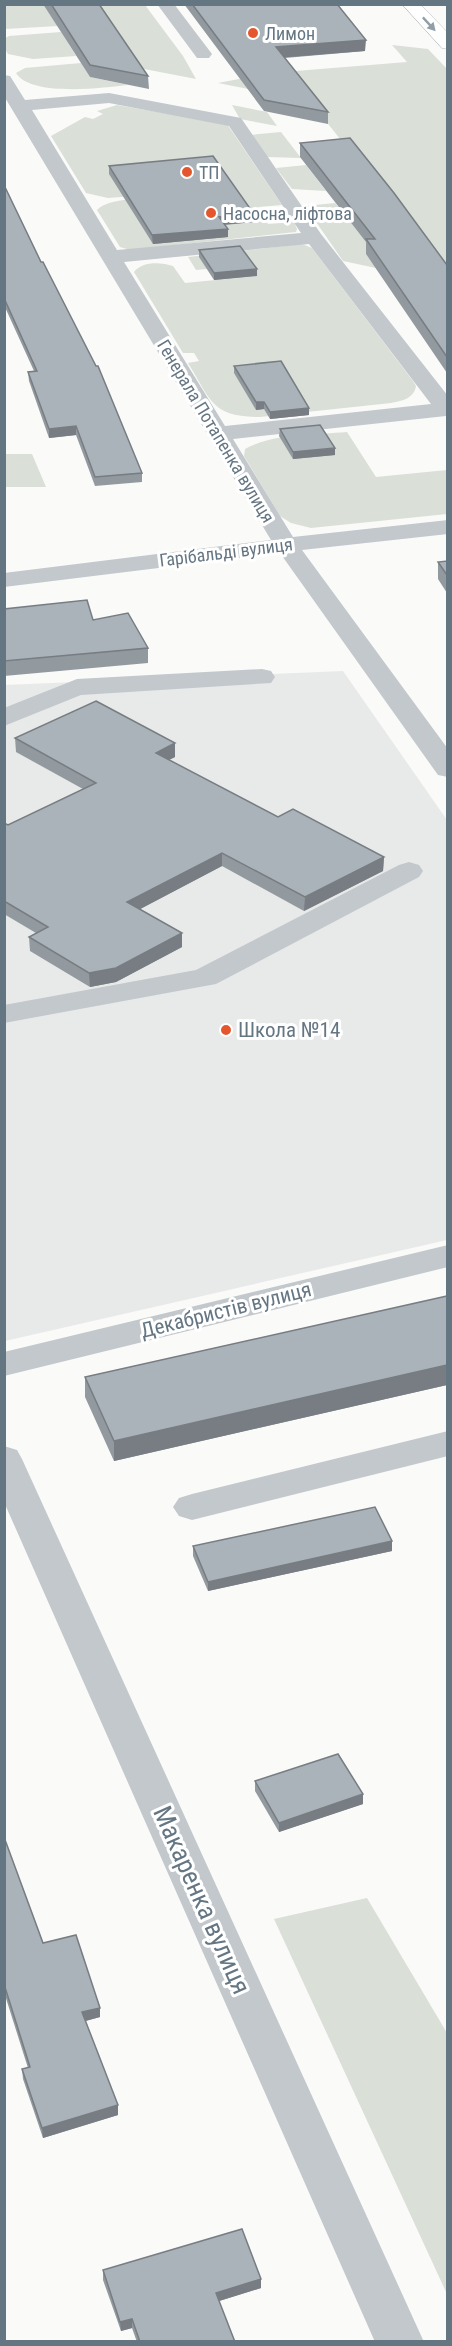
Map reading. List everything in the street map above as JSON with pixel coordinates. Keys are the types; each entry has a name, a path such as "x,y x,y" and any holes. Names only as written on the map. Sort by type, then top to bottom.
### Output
{"main road":[{"path":"410,4 447,44"}],"street":[{"path":"165,4 203,54"},
{"path":"9,90 109,98 235,122 314,238 446,409 218,434"},
{"name":"Генерала Потапенка вулиця","path":"9,90 285,545 447,770"},
{"path":"112,257 314,238"},
{"name":"Гарібальді вулиця","path":"4,580 447,527"},
{"path":"4,718 77,687 262,677"},
{"path":"4,1014 206,978 409,871"},
{"name":"Декабристів вулиця","path":"4,1364 447,1256"},
{"path":"192,1507 447,1443"},
{"name":"Макаренка вулиця","path":"4,1459 399,2342"}],"shaded area":[{"path":"4,5 145,5 183,56 196,79 134,67 58,26 5,29"},
{"path":"61,32 76,56 33,59 8,54 5,49 4,39 9,36"},
{"path":"392,45 428,49 447,69 447,282 423,249 366,254 376,268 343,261 305,206 335,203 342,211 393,206 310,101 218,83 271,73 407,62"},
{"path":"81,63 90,77 128,85 85,89 51,88 24,81 16,73 25,68"},
{"path":"117,105 227,124 282,205 258,207 268,224 294,222 296,232 130,250 120,247 97,210 119,201 165,198 160,194 108,198 86,193 51,136 85,117 93,119 103,114 97,111"},
{"path":"232,105 267,112 277,126 240,119"},
{"path":"281,132 301,158 267,157 250,135"},
{"path":"306,165 326,191 292,189 276,168"},
{"path":"302,244 312,248 413,381 416,386 410,397 391,403 260,417 231,414 222,410 208,396 188,363 199,361 194,353 183,353 134,272 137,268 147,264 157,263 173,266 185,283 256,276 248,265 196,270 188,257"},
{"path":"347,432 376,477 447,470 447,514 311,528 291,523 280,516 244,456 245,449 282,437"},
{"path":"5,454 32,454 46,487 5,487"},
{"name":"Школа №14","path":"343,671 447,820 447,1240 5,1341 4,685"},
{"path":"367,1898 447,2033 447,2294 274,1919"}],"building":[{"path":"51,4 99,4 148,76 90,65"},
{"path":"192,4 337,4 366,40 276,47 328,112 264,100"},
{"path":"350,138 447,265 447,357 366,239 375,239 300,143"},
{"path":"213,156 254,214 219,217 228,229 152,235 109,166"},
{"path":"4,185 41,262 98,366 142,473 95,477 76,426 49,429 28,372 37,371 4,298"},
{"path":"240,246 257,269 214,273 199,250"},
{"path":"281,361 309,408 270,412 264,402 256,402 234,366"},
{"path":"320,425 335,448 293,452 280,429"},
{"path":"447,561 447,575 438,562"},
{"path":"87,600 93,620 128,613 148,648 4,661 4,609"},
{"path":"96,701 175,743 156,753 278,817 293,809 384,857 305,897 222,853 127,902 182,933 116,968 89,973 29,937 48,927 4,901 4,823 8,825 96,783 15,738"},
{"path":"447,1296 447,1365 114,1441 85,1377"},
{"path":"375,1507 392,1541 208,1582 193,1546"},
{"path":"338,1754 363,1794 279,1823 255,1781"},
{"path":"4,1837 43,1943 76,1935 100,2008 82,2012 118,2105 42,2128 22,2069 30,2067 4,1984"},
{"path":"242,2229 261,2279 216,2293 235,2342 140,2342 132,2319 120,2322 103,2270"}],"place":[{"name":"Лимон","path":"253,33"},
{"name":"ТП","path":"187,172"},
{"name":"Насосна, ліфтова","path":"211,213"},
{"name":"Школа №14","path":"226,1030"}]}
